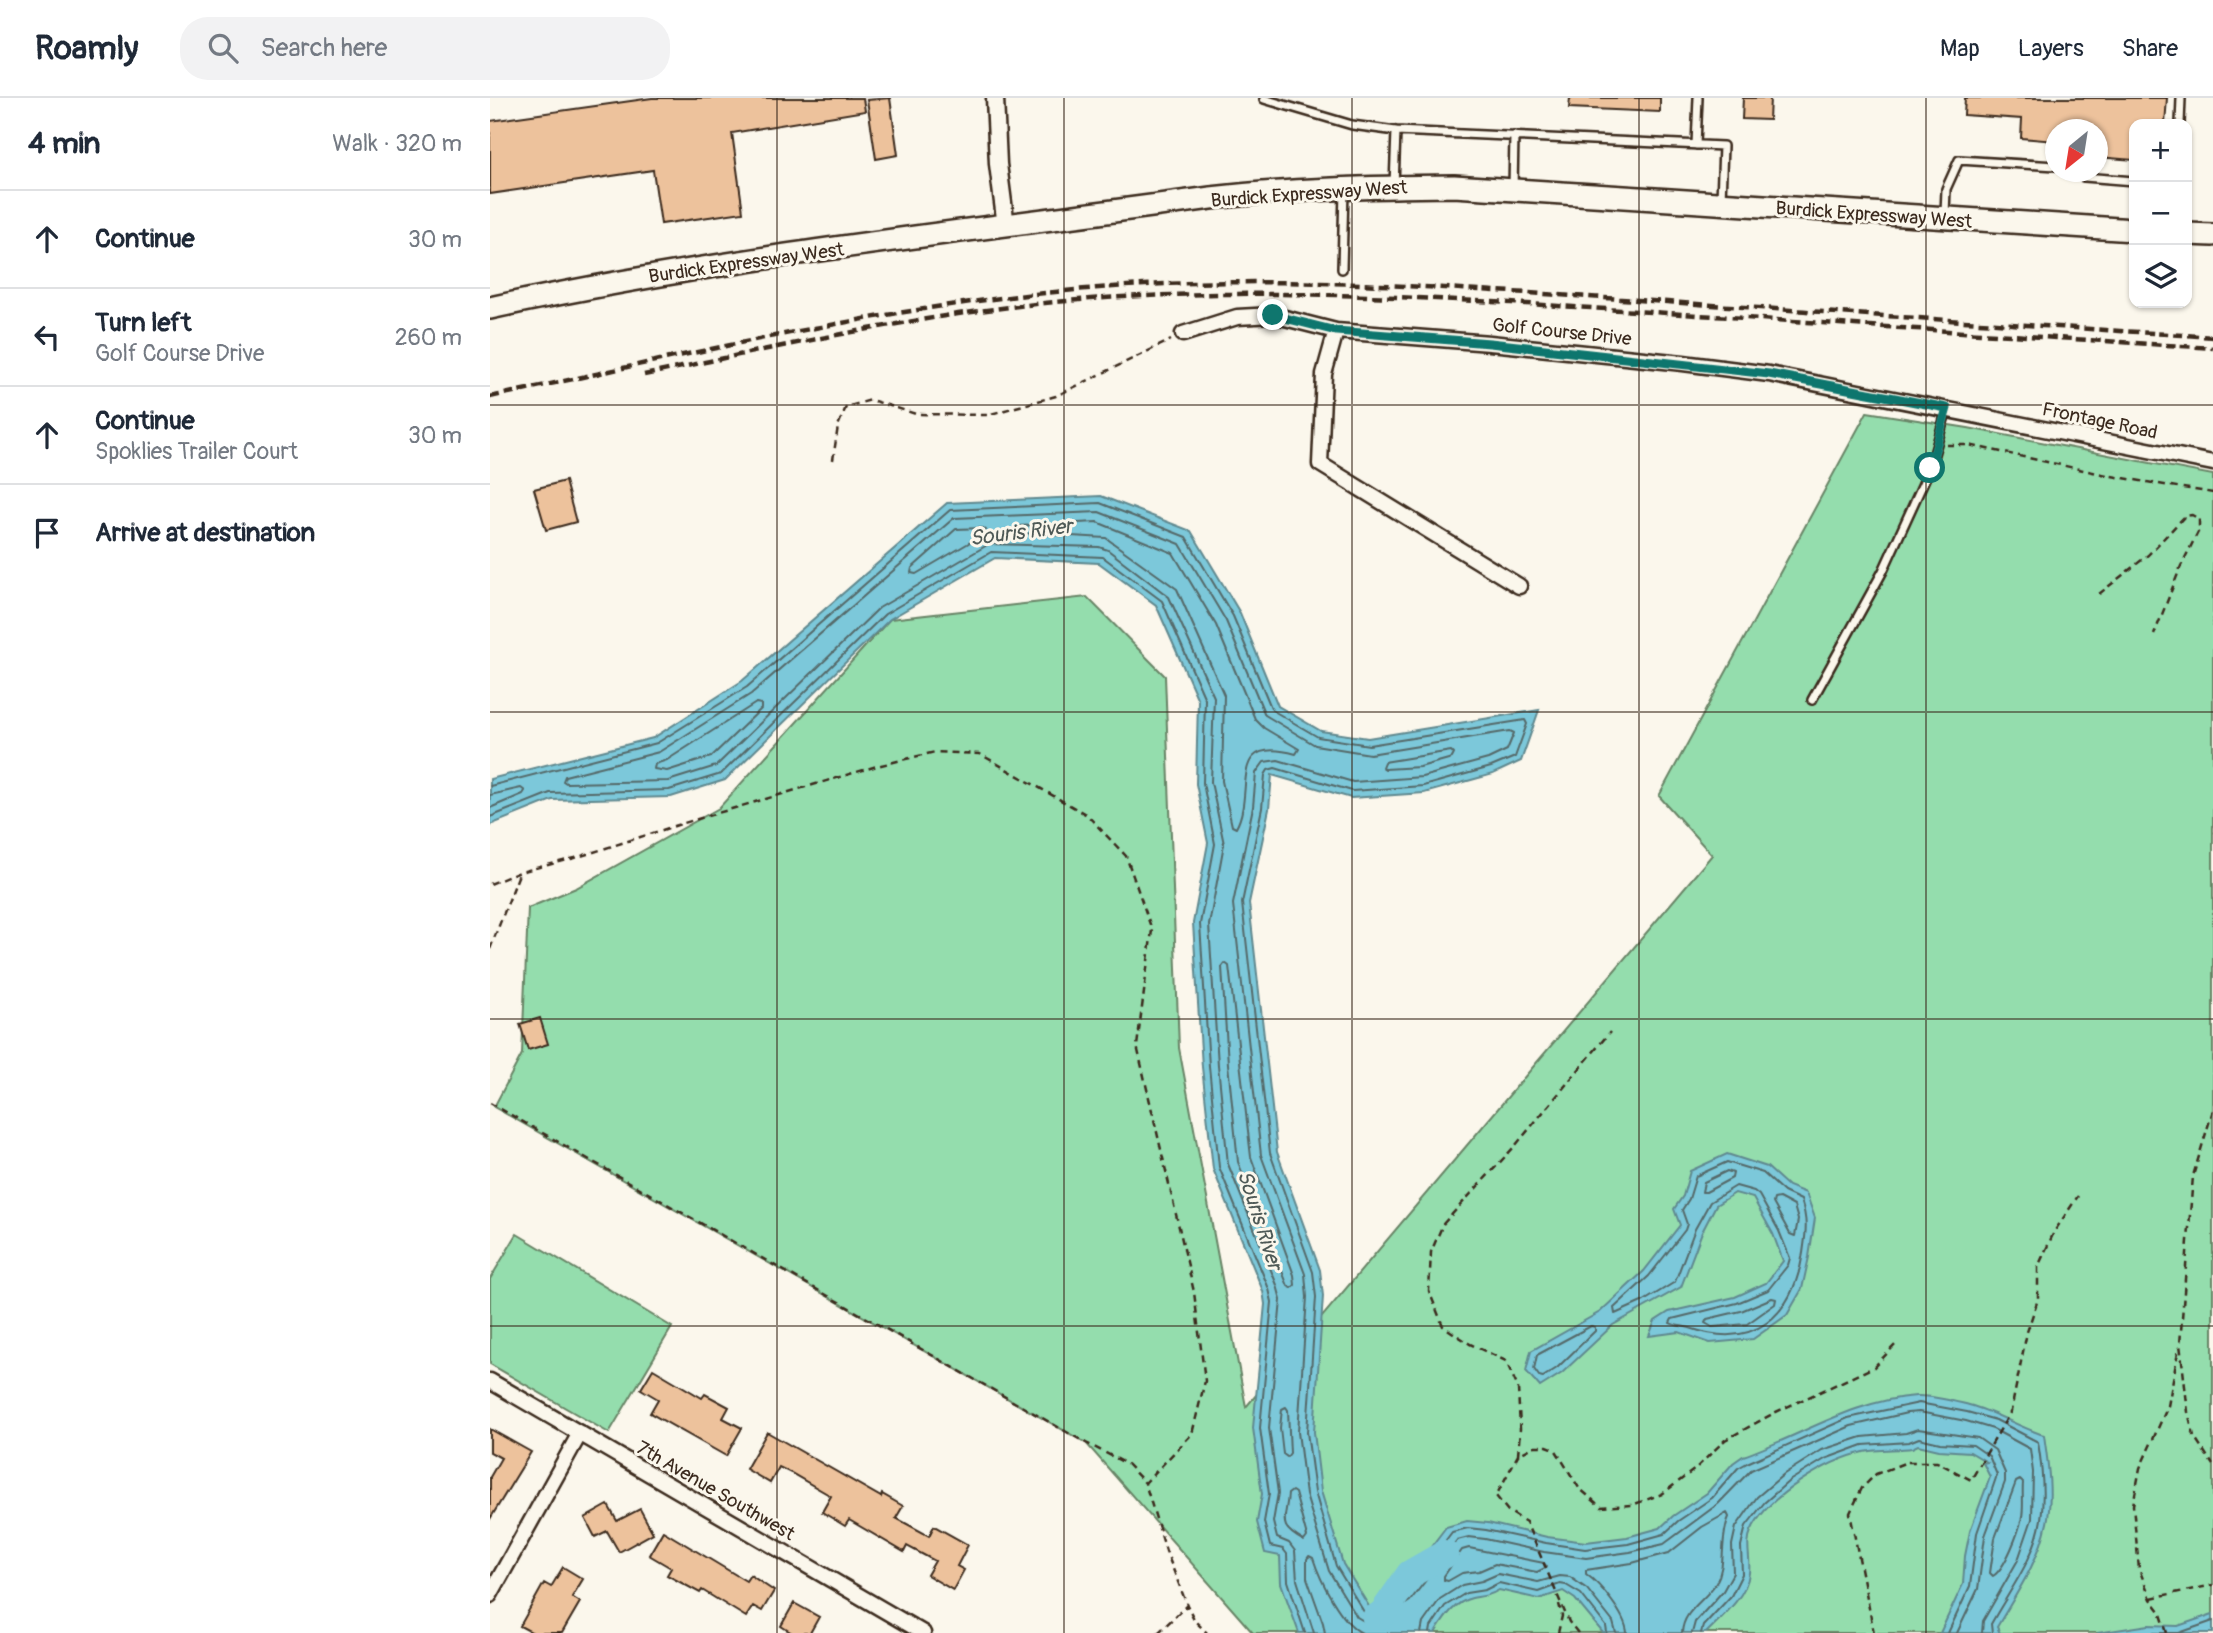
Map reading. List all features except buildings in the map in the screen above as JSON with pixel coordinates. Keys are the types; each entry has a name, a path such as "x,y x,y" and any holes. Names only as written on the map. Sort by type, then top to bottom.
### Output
{"main road":[{"name":"Burdick Expressway West","path":"490,308 680,270 1238,195 1344,187 1454,186 2129,230"},
{"path":"2192,234 2213,235"}],"street":[{"path":"995,98 998,164 1006,226"},
{"name":"Golf Course Drive","path":"1183,334 1237,317 1273,315 1336,331 1490,343 1769,374 1980,415"},
{"path":"1336,331 1324,374 1320,464 1519,586"},
{"name":"Frontage Road","path":"1980,415 2213,463"},
{"name":"7th Avenue Southwest","path":"490,1381 923,1633"},
{"path":"490,1595 580,1433"}],"lane":[{"path":"1696,145 1698,98"},
{"path":"2180,98 2180,119"},
{"path":"1264,99 1352,125 1396,131 1723,146 1721,205"},
{"path":"1394,187 1396,131"},
{"path":"1513,190 1514,136"},
{"path":"1945,219 1947,188 1959,160 2045,165"},
{"path":"2108,179 2129,181"},
{"path":"1342,269 1344,187"},
{"path":"1811,700 1883,571 1930,468 1947,408"}],"path":[{"path":"833,460 838,426 846,407 871,400 916,414 987,415 1056,396 1183,334"},
{"path":"1937,446 1969,445 2110,476 2213,494"},
{"path":"2099,594 2127,575 2177,522 2192,515 2199,519 2199,530 2181,566 2154,635"},
{"path":"490,884 520,872 575,858 684,823 877,766 934,752 980,754 1087,815 1126,856 1152,930 1137,1046 1194,1292 1205,1381 1192,1434 1145,1483"},
{"path":"490,949 520,872"},
{"path":"1578,1633 1569,1622 1526,1522 1508,1511 1496,1496 1518,1455 1518,1388 1506,1361 1470,1344 1443,1326 1429,1291 1431,1252 1443,1224 1515,1146 1610,1032"},
{"path":"490,1104 1127,1464 1145,1483 1186,1605 1195,1621 1207,1633"},
{"path":"2167,1633 2160,1611 2151,1598 2139,1569 2133,1505 2140,1468 2168,1406 2180,1344 2193,1176 2213,1111"},
{"path":"1874,1633 1850,1513 1862,1488 1876,1474 1906,1462 1937,1462 1971,1480 2011,1411 2027,1332 2038,1299 2038,1267 2054,1232 2078,1196"},
{"path":"1518,1455 1535,1446 1555,1449 1579,1488 1601,1507 1632,1505 1662,1494 1695,1469 1725,1440 1776,1412 1874,1367 1898,1342"},
{"path":"2180,1344 2188,1412 2194,1436 2213,1465"},
{"path":"2151,1598 2213,1585"},
{"path":"1558,1597 1562,1616 1558,1633"},
{"path":"1158,1633 1186,1605"}],"green space":[{"path":"1867,412 1968,428 2213,475 2213,1633 1253,1633 1086,1443 494,1107 522,1054 528,908 576,888 719,808 890,619 1087,597 1165,676 1179,1048 1246,1407 1712,855 1659,796"},
{"path":"517,1234 672,1327 609,1433 490,1364 490,1279"}],"water":[{"path":"1101,496 1191,531 1240,613 1278,706 1321,731 1368,738 1539,710 1521,761 1493,774 1424,793 1351,798 1272,775 1269,809 1249,903 1277,1152 1320,1270 1323,1296 1314,1432 1321,1491 1343,1564 1370,1608 1399,1589 1446,1527 1467,1521 1488,1523 1547,1537 1586,1542 1627,1537 1660,1528 1707,1493 1733,1463 1743,1456 1849,1411 1893,1399 1922,1396 1979,1408 2044,1435 2050,1490 2047,1523 2033,1564 1997,1627 2000,1633 1940,1633 1963,1584 1970,1531 1990,1477 1983,1463 1987,1462 1970,1452 1939,1450 1918,1445 1849,1456 1800,1481 1770,1505 1749,1536 1749,1573 1744,1590 1706,1633 1603,1633 1575,1599 1563,1591 1539,1599 1499,1590 1460,1603 1435,1633 1299,1633 1281,1583 1280,1556 1265,1553 1257,1522 1262,1494 1253,1428 1265,1304 1263,1291 1213,1169 1202,1067 1193,923 1208,843 1196,784 1198,700 1156,605 1099,563 995,558 890,619 725,780 671,797 552,800 490,825 490,779 653,738 742,681 947,503"},
{"path":"1727,1154 1767,1167 1788,1186 1806,1193 1815,1218 1809,1257 1802,1289 1787,1315 1753,1339 1710,1343 1679,1332 1649,1336 1655,1321 1669,1312 1735,1297 1766,1283 1783,1261 1773,1234 1753,1198 1735,1193 1716,1205 1702,1232 1681,1287 1613,1325 1562,1373 1540,1387 1526,1371 1531,1351 1600,1312 1644,1271 1680,1225 1674,1209 1683,1196 1690,1171"},
{"path":"2213,1614 2213,1633 2097,1633 2149,1625 2178,1626"}],"waterway":[{"name":"Souris River","path":"1376,1618 1383,1613 1410,1574 1445,1554"}],"railway":[{"path":"490,397 869,318 1022,296 1164,284 1295,282 1425,287 2213,337"},
{"path":"644,375 931,318 1047,303 1174,295 1311,294 1446,299 2213,348"}],"route":[{"path":"1273,315 1336,331 1490,343 1769,374 1947,408 1930,468"}]}
